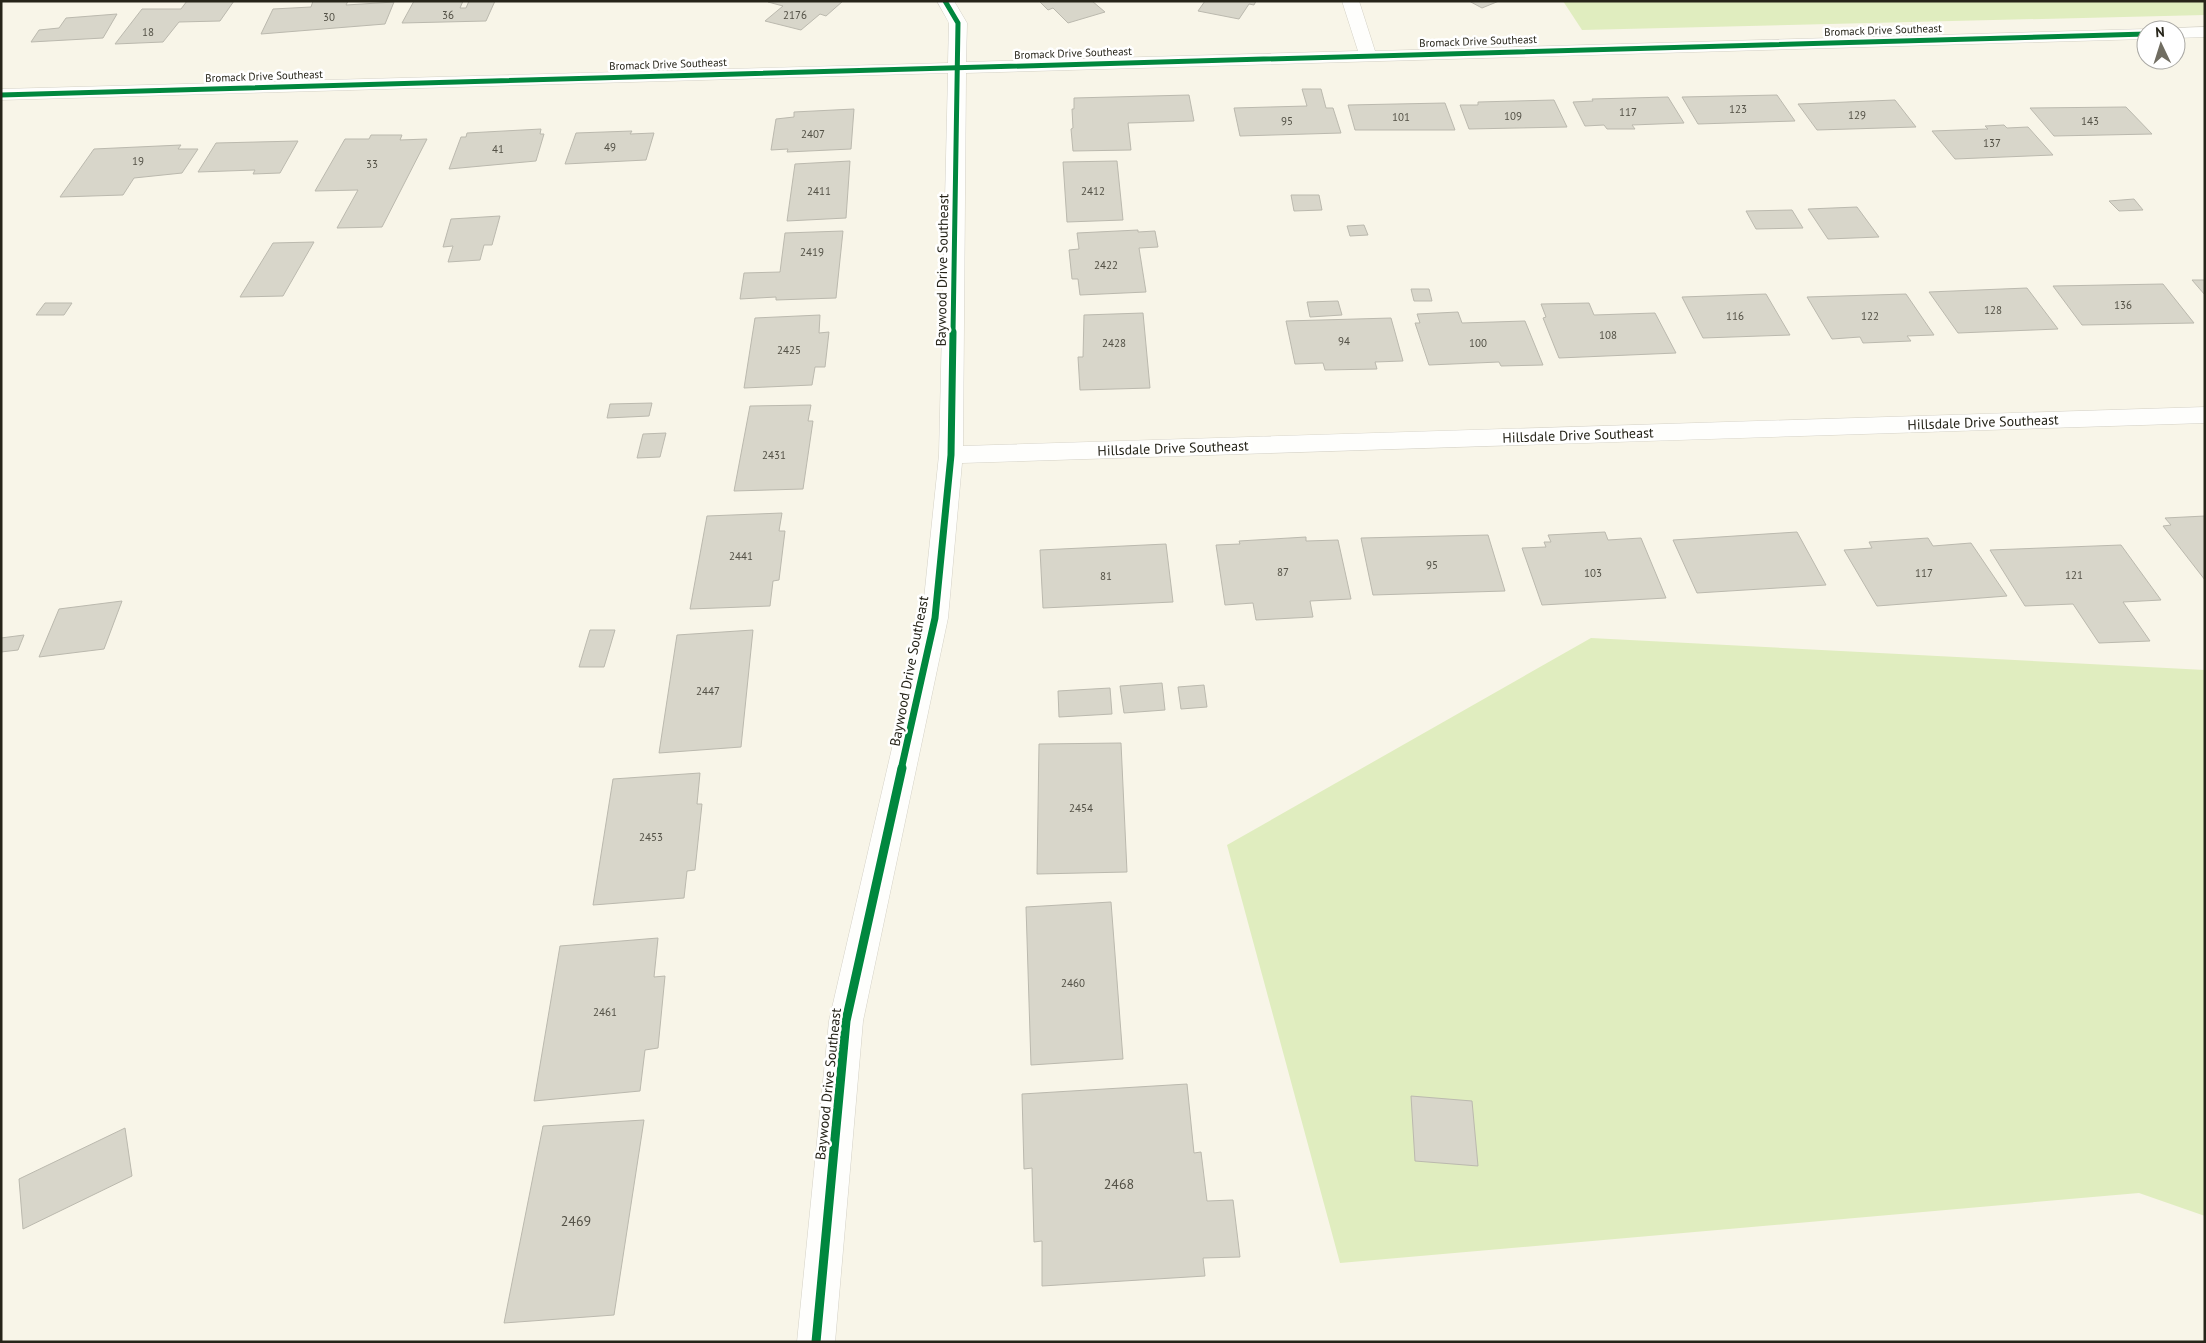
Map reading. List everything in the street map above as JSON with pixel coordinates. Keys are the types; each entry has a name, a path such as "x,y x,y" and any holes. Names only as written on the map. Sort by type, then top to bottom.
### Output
{"street":[{"name":"Baywood Drive Southeast","path":"816,1342 846,1021 935,618 951,455 958,23 945,1"},
{"path":"1350,1 1368,56"},
{"path":"2186,33 2205,32"},
{"name":"Bromack Drive Southeast","path":"1,95 2136,34"},
{"name":"Hillsdale Drive Southeast","path":"951,455 2205,415"}],"green space":[{"path":"1563,1 2205,1 2205,15 1582,30"},
{"path":"1591,638 2205,670 2205,1216 2139,1193 1340,1263 1227,845"}],"building":[{"path":"187,1 234,1 220,21 179,22 163,42 115,44 142,9 181,9"},
{"path":"313,1 348,1 346,5 394,2 385,24 261,34 273,9 311,7"},
{"path":"414,1 463,1 460,8 466,8 469,1 495,1 486,21 402,23"},
{"path":"843,1 826,16 820,14 801,30 765,21 783,6 768,2"},
{"path":"1039,1 1092,1 1105,12 1068,23 1053,8 1048,10"},
{"path":"1205,1 1256,1 1254,5 1249,4 1239,19 1198,11"},
{"path":"1469,1 1499,1 1482,8"},
{"path":"117,14 103,38 31,42 39,30 59,28 66,18"},
{"path":"1302,89 1321,89 1326,108 1333,108 1341,133 1240,136 1234,108 1307,106"},
{"path":"1189,95 1194,121 1128,123 1131,150 1073,151 1071,129 1073,128 1072,109 1074,109 1074,98"},
{"path":"1777,95 1795,121 1698,124 1682,97"},
{"path":"1668,97 1684,123 1632,125 1635,129 1607,129 1604,125 1585,126 1573,102 1593,101 1592,99"},
{"path":"1554,100 1567,127 1469,129 1460,105 1478,105 1478,102"},
{"path":"1895,100 1916,127 1817,130 1798,104"},
{"path":"1445,103 1455,130 1355,130 1348,105"},
{"path":"2126,107 2152,134 2054,136 2030,108"},
{"path":"854,109 851,149 787,152 788,149 771,150 776,119 794,117 794,112"},
{"path":"2004,125 2007,128 2028,127 2053,155 1955,159 1932,131 1988,129 1985,126"},
{"path":"541,129 540,134 544,134 536,161 449,169 461,137 466,137 467,133"},
{"path":"632,131 630,134 654,133 646,160 565,164 576,133"},
{"path":"371,135 402,135 400,140 427,139 382,227 337,228 358,190 315,191 345,139 369,139"},
{"path":"298,141 280,173 253,174 255,170 198,172 216,143"},
{"path":"181,145 178,149 198,149 182,173 134,178 123,195 60,197 94,149"},
{"path":"850,161 846,218 787,221 795,164"},
{"path":"1117,161 1123,220 1067,222 1063,162"},
{"path":"1291,195 1319,195 1322,210 1294,211"},
{"path":"2134,199 2143,210 2119,211 2109,201"},
{"path":"1857,207 1879,237 1828,239 1808,209"},
{"path":"1792,210 1803,228 1756,229 1746,211"},
{"path":"500,216 492,245 484,245 480,260 448,262 453,246 443,247 451,219"},
{"path":"1364,225 1368,235 1350,236 1347,226"},
{"path":"1138,230 1138,232 1155,231 1158,247 1139,248 1146,292 1080,295 1078,279 1072,279 1069,250 1079,249 1077,233"},
{"path":"843,231 836,298 776,300 776,297 740,299 744,273 780,272 785,233"},
{"path":"314,242 283,296 240,297 273,243"},
{"path":"2192,280 2205,280 2205,295"},
{"path":"2163,284 2194,323 2082,325 2053,286"},
{"path":"2027,288 2058,329 1958,333 1929,292"},
{"path":"1411,289 1429,289 1432,301 1414,301"},
{"path":"1766,294 1790,335 1703,338 1682,297"},
{"path":"1906,294 1934,335 1907,336 1911,341 1863,343 1860,337 1832,339 1807,297"},
{"path":"1338,301 1342,315 1310,317 1307,302"},
{"path":"45,303 72,303 64,315 36,315"},
{"path":"1589,303 1594,315 1655,313 1676,353 1559,358 1543,318 1546,317 1541,304"},
{"path":"1458,312 1462,323 1525,321 1543,365 1501,366 1499,362 1429,365 1415,323 1420,323 1417,314"},
{"path":"1143,313 1150,388 1080,390 1078,357 1083,357 1084,315"},
{"path":"820,315 819,333 829,332 825,367 815,367 812,385 744,388 755,318"},
{"path":"1391,318 1403,361 1375,362 1377,369 1325,370 1323,363 1295,364 1286,321"},
{"path":"652,403 649,416 607,418 610,404"},
{"path":"811,405 808,421 813,421 803,489 734,491 750,406"},
{"path":"666,433 660,457 637,458 643,434"},
{"path":"782,513 779,531 785,531 779,580 773,581 770,606 690,609 707,516"},
{"path":"2205,516 2205,580 2163,526 2171,525 2165,518"},
{"path":"1605,532 1608,540 1641,538 1666,598 1542,605 1522,548 1546,547 1544,542 1551,542 1548,535"},
{"path":"1797,532 1826,585 1697,593 1673,540"},
{"path":"1488,535 1505,591 1373,595 1361,538"},
{"path":"1306,537 1306,541 1338,540 1351,599 1310,601 1313,617 1256,620 1253,603 1225,605 1216,545 1240,544 1239,541"},
{"path":"1928,538 1933,546 1971,543 2007,596 1877,606 1844,550 1872,548 1869,542"},
{"path":"1166,544 1173,602 1043,608 1040,550"},
{"path":"2121,545 2161,600 2123,602 2150,641 2099,643 2073,604 2025,606 1990,550"},
{"path":"122,601 104,649 39,657 59,609"},
{"path":"590,630 615,630 604,667 579,667"},
{"path":"753,630 741,747 659,753 677,635"},
{"path":"24,635 18,650 1,652 1,638"},
{"path":"1162,683 1165,710 1124,713 1120,686"},
{"path":"1204,685 1207,707 1181,709 1178,687"},
{"path":"1110,688 1112,714 1059,717 1058,691"},
{"path":"1121,743 1127,872 1037,874 1039,744"},
{"path":"700,773 697,804 702,804 695,870 687,871 684,898 593,905 613,779"},
{"path":"1111,902 1123,1059 1031,1065 1026,907"},
{"path":"658,938 654,977 665,976 658,1048 645,1050 640,1091 534,1101 560,946"},
{"path":"1187,1084 1194,1153 1201,1152 1207,1201 1233,1200 1240,1257 1203,1258 1205,1276 1042,1286 1042,1241 1034,1242 1032,1168 1024,1169 1022,1094"},
{"path":"1411,1096 1472,1101 1478,1166 1415,1161"},
{"path":"644,1120 614,1315 504,1323 543,1126"},
{"path":"125,1128 132,1176 23,1229 19,1179"}],"cycle path":[{"path":"816,1342 846,1021 935,618 951,455 958,23 945,1"},
{"path":"1,95 2136,34"}]}
